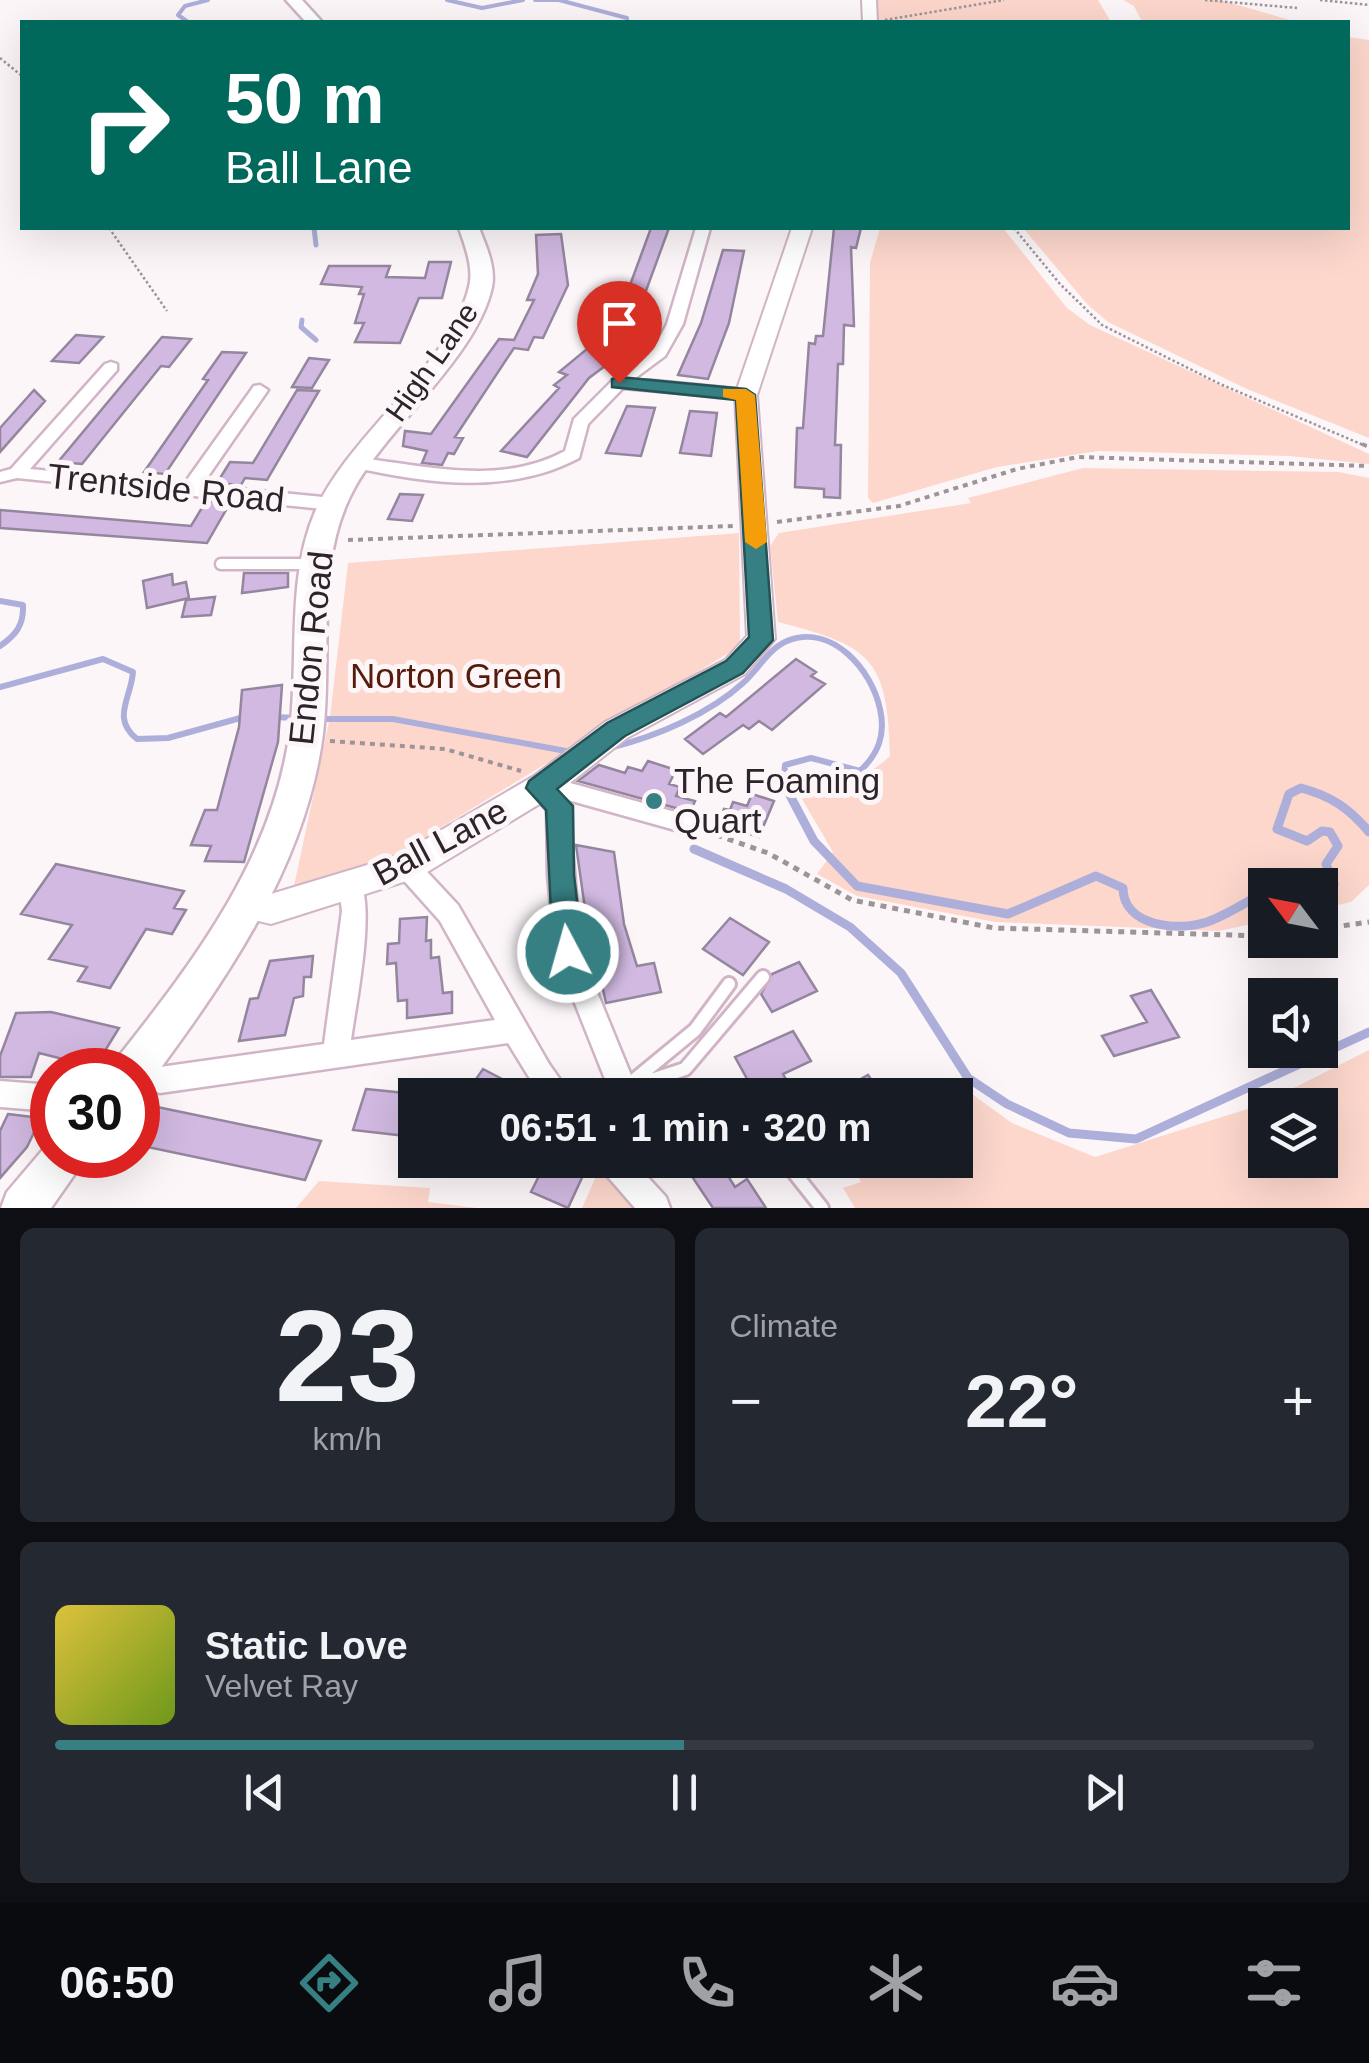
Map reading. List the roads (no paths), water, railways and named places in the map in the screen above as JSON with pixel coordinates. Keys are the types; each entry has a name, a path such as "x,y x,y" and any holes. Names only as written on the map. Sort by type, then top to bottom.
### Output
{"main road":[{"path":"294,0 312,20"},
{"name":"High Lane","path":"380,437 468,315 480,290 478,259 470,230"},
{"name":"Endon Road","path":"153,1048 215,965 249,906 283,824 305,741 310,703 318,552 333,504 380,437"},
{"path":"23,1208 47,1178"}],"street":[{"path":"359,463 511,479 550,470 572,454 580,423 619,383 659,353 676,324 702,230"},
{"name":"Ball Lane","path":"249,906 271,908 351,888 407,868 550,781 616,730 692,693 734,667 761,640 746,395 801,230"},
{"path":"8,475 111,367"},
{"path":"619,383 746,395"},
{"path":"190,489 260,390"},
{"name":"Trentside Road","path":"8,475 333,504"},
{"path":"550,781 686,824"},
{"path":"550,781 560,806 560,875 568,952 614,1078"},
{"path":"407,868 449,914 547,1078"},
{"path":"336,1055 354,911 351,888"},
{"path":"160,1080 515,1030"},
{"path":"0,1094 30,1096"},
{"path":"628,1178 654,1208"}],"lane":[{"path":"221,564 318,552"},
{"path":"659,1078 685,1069 763,978"},
{"path":"637,1078 708,1020 728,984"},
{"path":"798,1178 822,1208"}],"waterway":[{"path":"185,20 178,15 185,6 208,0"},
{"path":"447,0 482,8 523,0"},
{"path":"535,0 559,0 627,20"},
{"path":"314,230 316,245"},
{"path":"302,320 301,327 316,340"},
{"path":"0,601 23,605 18,629 0,646"},
{"path":"613,747 665,730 715,705 787,641 819,639 847,654 868,679 880,709 881,736 872,758 860,771 811,758 785,765 784,777"},
{"path":"0,687 103,659 133,672 124,716 129,731 137,739 168,738 244,717"},
{"path":"272,717 299,718"},
{"path":"317,719 393,719 571,752"},
{"path":"784,777 814,841 857,886 1008,914 1096,876 1123,888 1132,911 1167,926 1195,925 1248,901"},
{"path":"1328,868 1326,864 1338,846 1330,832 1322,831 1307,841 1277,829 1289,794 1301,788 1330,799 1369,832"},
{"path":"694,849 786,889 850,927 901,973 968,1078 1007,1104 1069,1133 1136,1139 1369,1032"}],"place":[{"name":"The Foaming Quart","path":"654,801"}],"park label":[{"name":"Norton Green","path":"456,676"}]}
